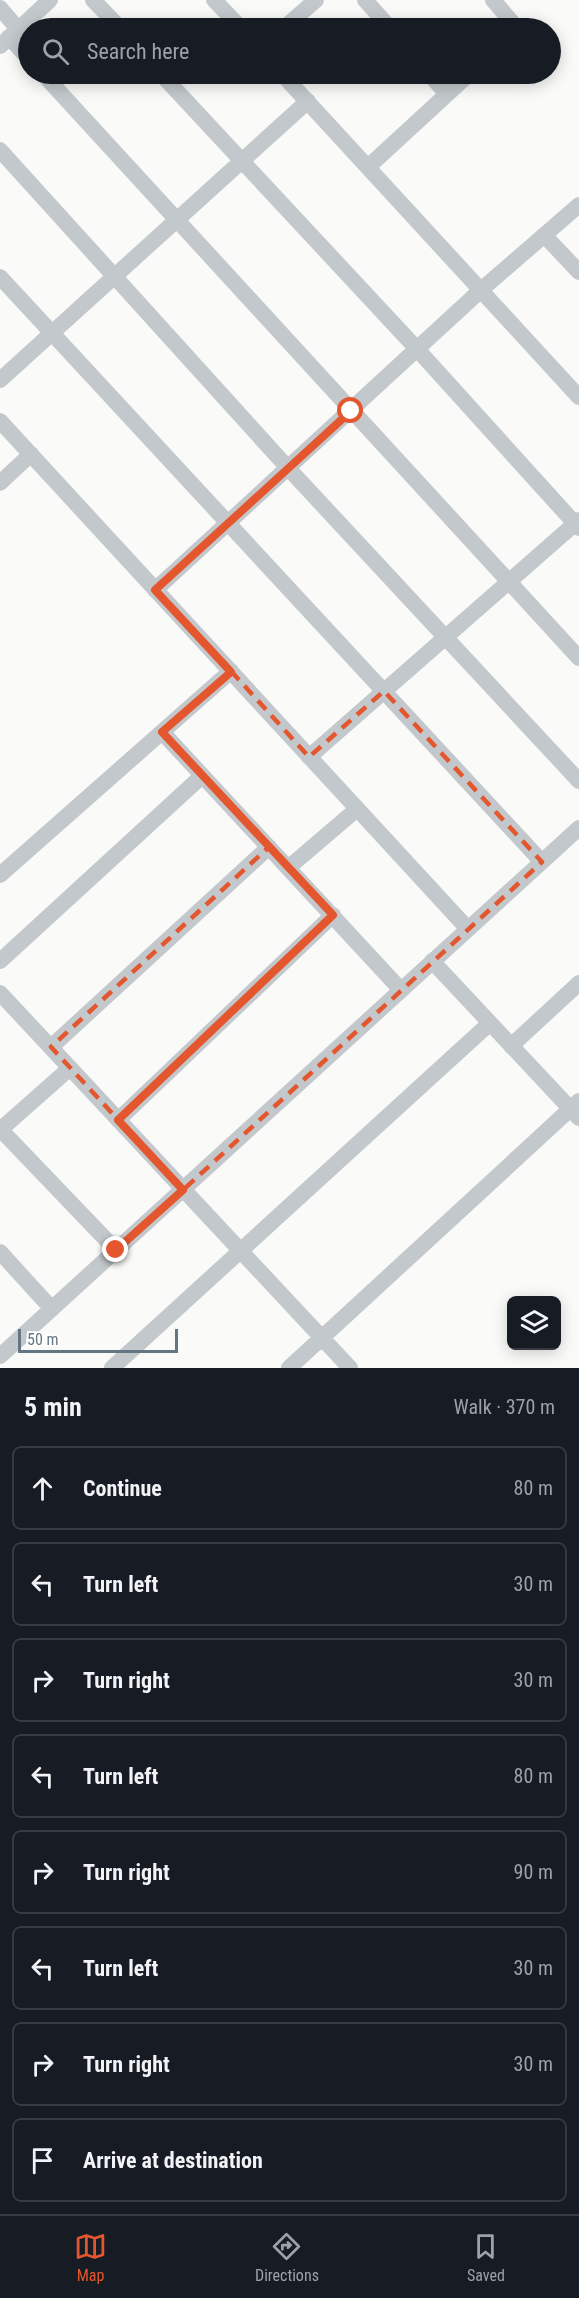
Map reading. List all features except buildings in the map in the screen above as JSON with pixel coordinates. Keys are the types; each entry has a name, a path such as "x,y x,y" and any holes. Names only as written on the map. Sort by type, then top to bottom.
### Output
{"street":[{"path":"30,18 50,0"},
{"path":"93,0 110,18"},
{"path":"214,0 231,18"},
{"path":"296,18 316,0"},
{"path":"365,0 381,18"},
{"path":"493,0 509,18"},
{"path":"0,8 9,37"},
{"path":"52,84 579,658"},
{"path":"170,84 578,524 309,757"},
{"path":"292,84 579,397"},
{"path":"438,84 447,94"},
{"path":"368,167 458,84"},
{"path":"0,380 308,101"},
{"path":"0,150 288,468 579,781"},
{"path":"155,590 417,349 579,205"},
{"path":"544,235 579,272"},
{"path":"0,277 542,862"},
{"path":"0,421 468,929"},
{"path":"0,483 31,454"},
{"path":"0,875 231,672"},
{"path":"162,732 401,990"},
{"path":"0,961 202,776"},
{"path":"288,868 357,809"},
{"path":"0,1356 579,828"},
{"path":"51,1047 269,847"},
{"path":"118,1120 333,915"},
{"path":"289,1368 576,1109 511,1046 432,961"},
{"path":"511,1046 579,983"},
{"path":"0,993 350,1368"},
{"path":"112,1368 490,1023"},
{"path":"70,1068 0,1130 116,1250"},
{"path":"0,1252 52,1309"}],"highlighted area":[{"path":"231,671 309,757 384,691 542,862 183,1190 51,1047 269,847 162,732"}],"route":[{"path":"116,1250 183,1190 118,1120 333,915 162,732 231,672 155,590 351,411"}]}
